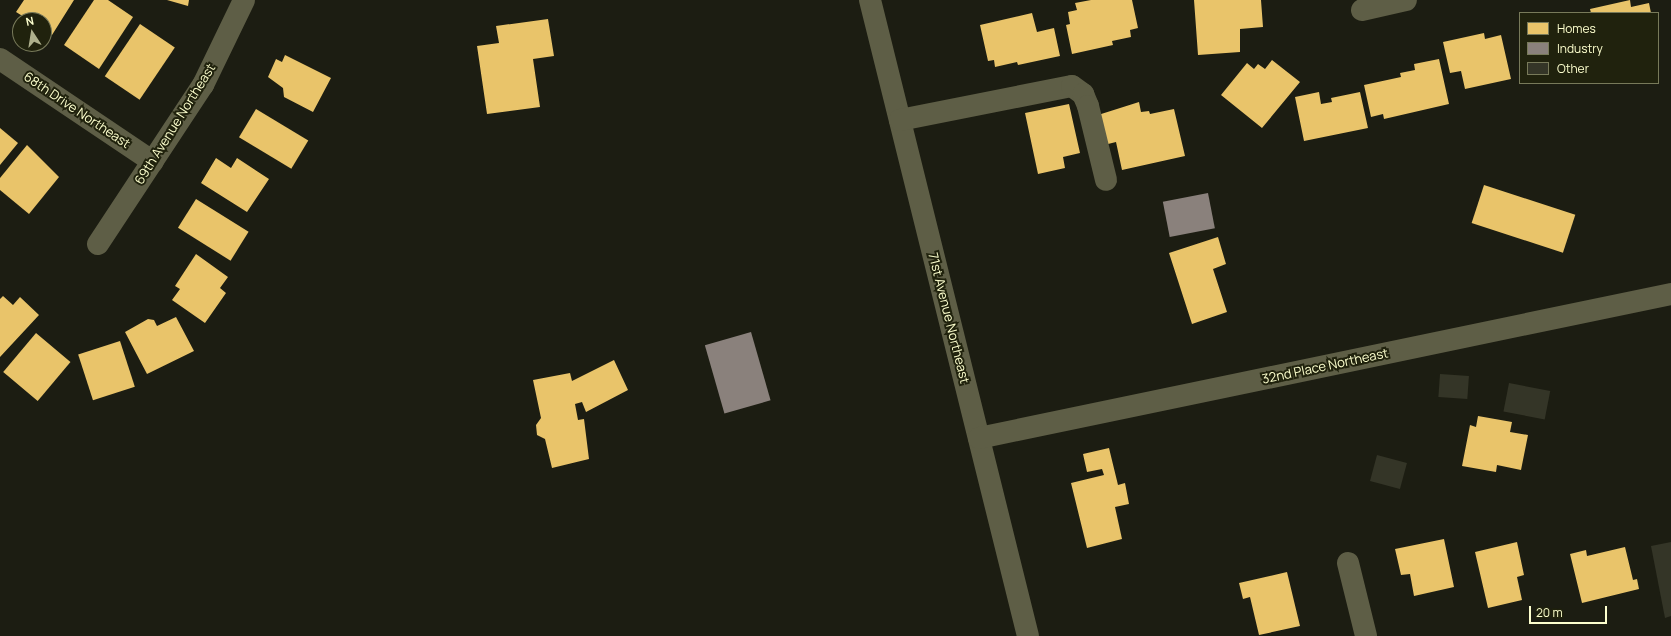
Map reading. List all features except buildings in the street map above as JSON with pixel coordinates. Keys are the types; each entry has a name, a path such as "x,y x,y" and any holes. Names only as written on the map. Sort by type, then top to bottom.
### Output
{"street":[{"name":"69th Avenue Northeast","path":"98,244 204,85 244,0"},
{"name":"71st Avenue Northeast","path":"870,0 1028,636"},
{"path":"1362,10 1406,0"},
{"name":"68th Drive Northeast","path":"0,59 153,162"},
{"path":"900,120 1072,86 1083,94 1088,106 1106,180"},
{"name":"32nd Place Northeast","path":"979,438 1671,294"},
{"path":"1348,563 1366,636"}]}
